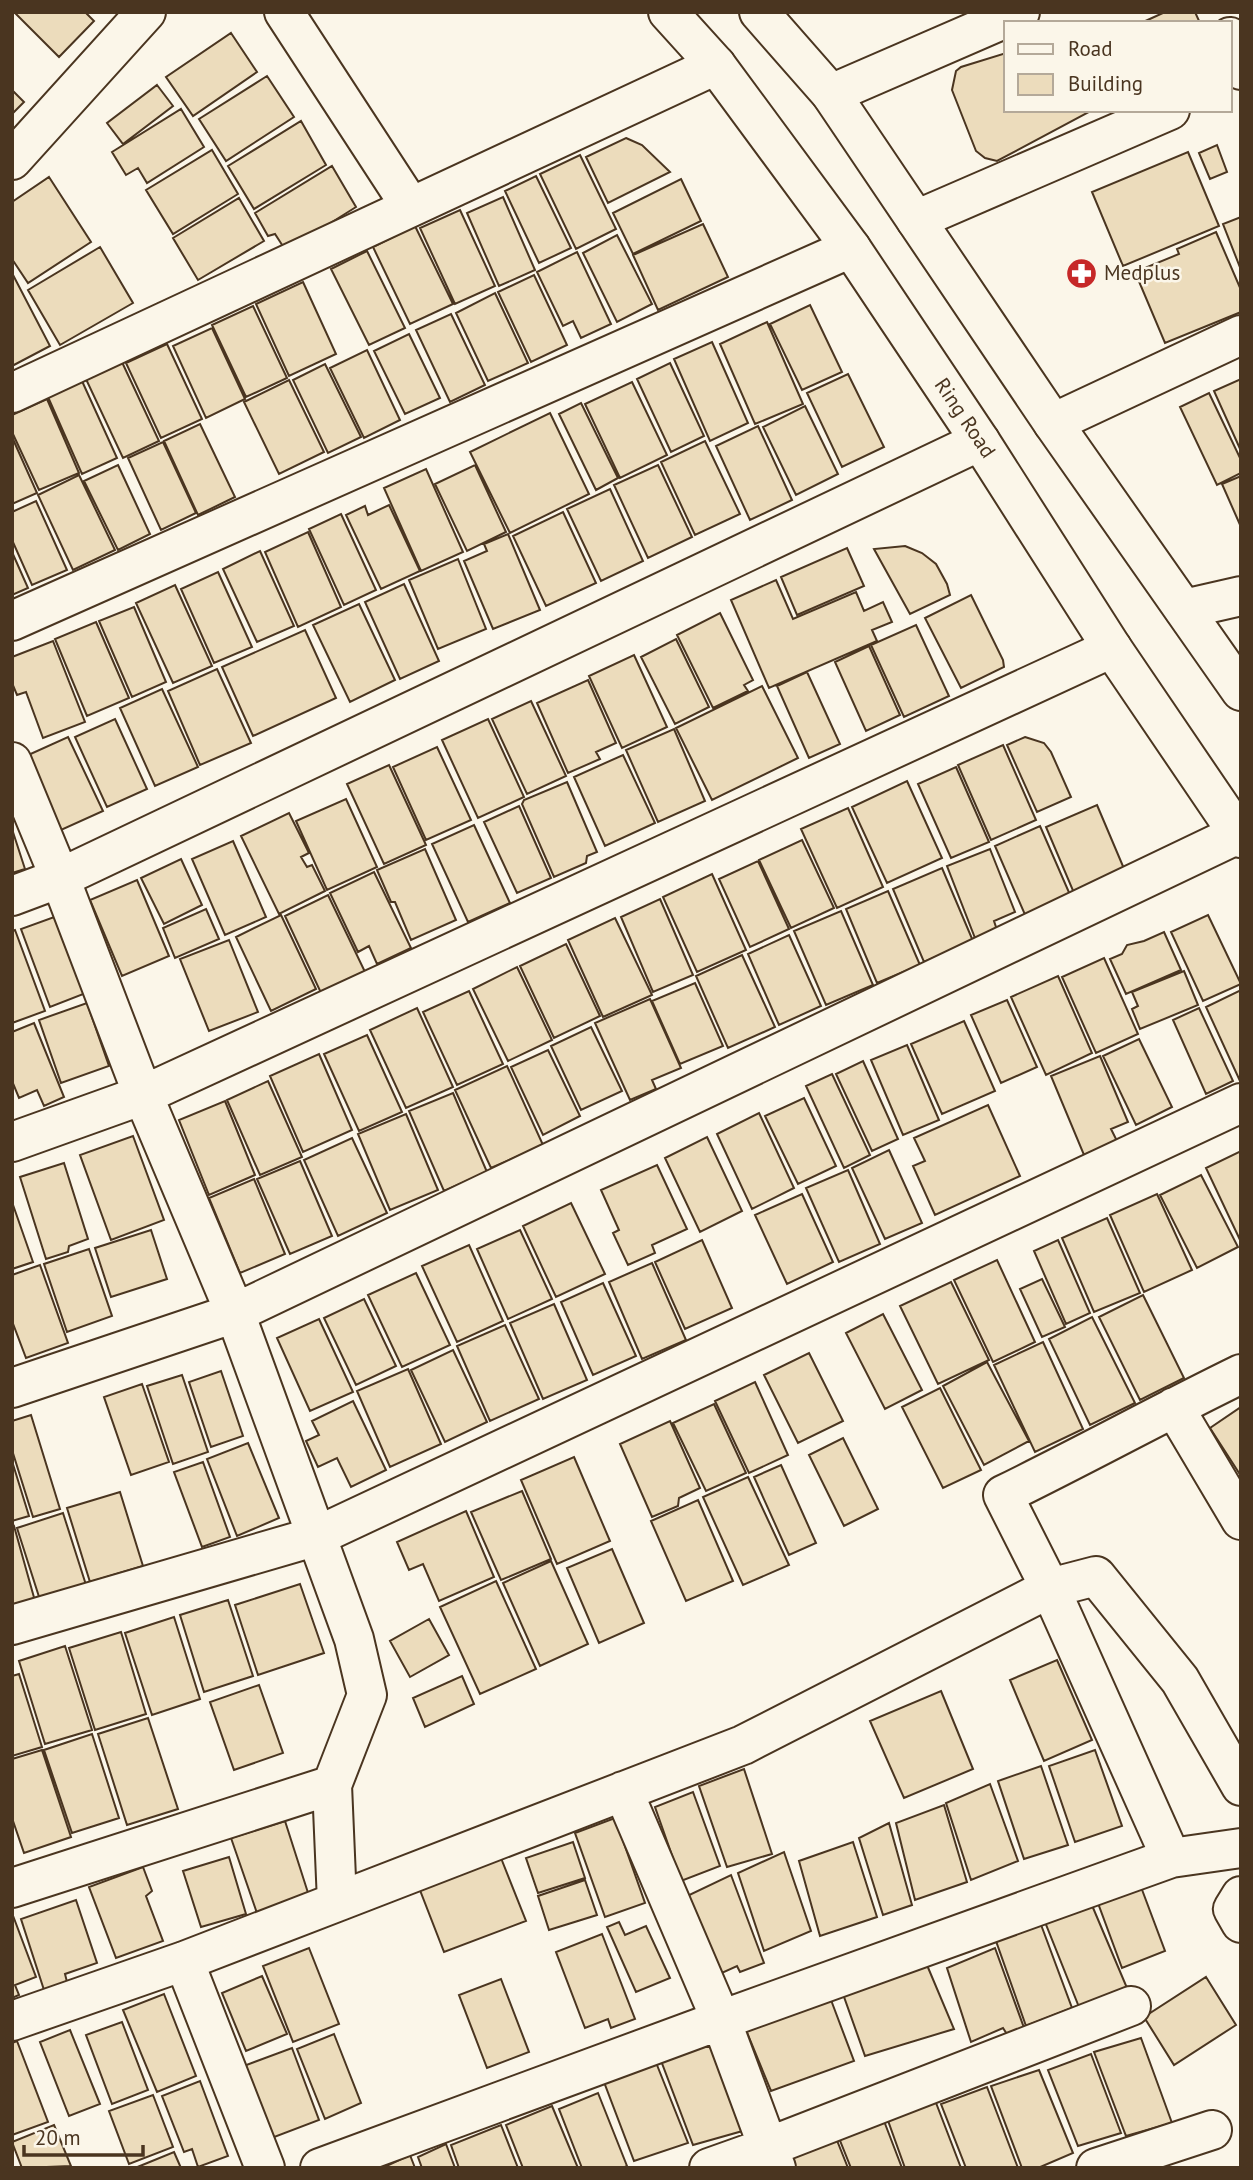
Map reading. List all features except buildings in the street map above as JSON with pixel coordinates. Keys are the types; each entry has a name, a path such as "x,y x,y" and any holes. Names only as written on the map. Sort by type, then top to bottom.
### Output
{"main road":[{"path":"12,159 146,12"},
{"path":"284,12 411,207"},
{"name":"Ring Road","path":"668,12 716,65 851,248 980,441 1112,648 1239,836"},
{"path":"759,12 831,94 1053,422 1241,691"},
{"path":"831,94 1020,12"},
{"path":"1232,43 1241,70"},
{"path":"12,393 716,65"},
{"path":"916,220 1165,112"},
{"path":"12,621 851,248"},
{"path":"1053,422 1241,335"},
{"path":"12,896 60,878 980,441"},
{"path":"1184,609 1241,596"},
{"path":"12,1142 143,1095 1112,648"},
{"path":"12,762 60,878 143,1095 234,1313 354,1639 367,1695 332,1785 337,1902"},
{"path":"12,1388 234,1313 1239,836"},
{"path":"12,1625 317,1536 1241,1103"},
{"path":"1171,1858 1050,1588 1003,1495 1241,1374"},
{"path":"1174,1407 1241,1520"},
{"path":"12,2021 184,1961 743,1745 1050,1588 1096,1576 1180,1680 1241,1786"},
{"path":"12,1888 332,1785"},
{"path":"623,1791 721,2020 772,2157"},
{"path":"320,2168 1171,1858 1241,1848"},
{"path":"1241,1896 1233,1909 1241,1923"},
{"path":"184,1961 265,2168"},
{"path":"709,2168 772,2157 1131,2006"},
{"path":"1096,2168 1212,2130"}],"place":[{"name":"Medplus","path":"1081,273"}]}
